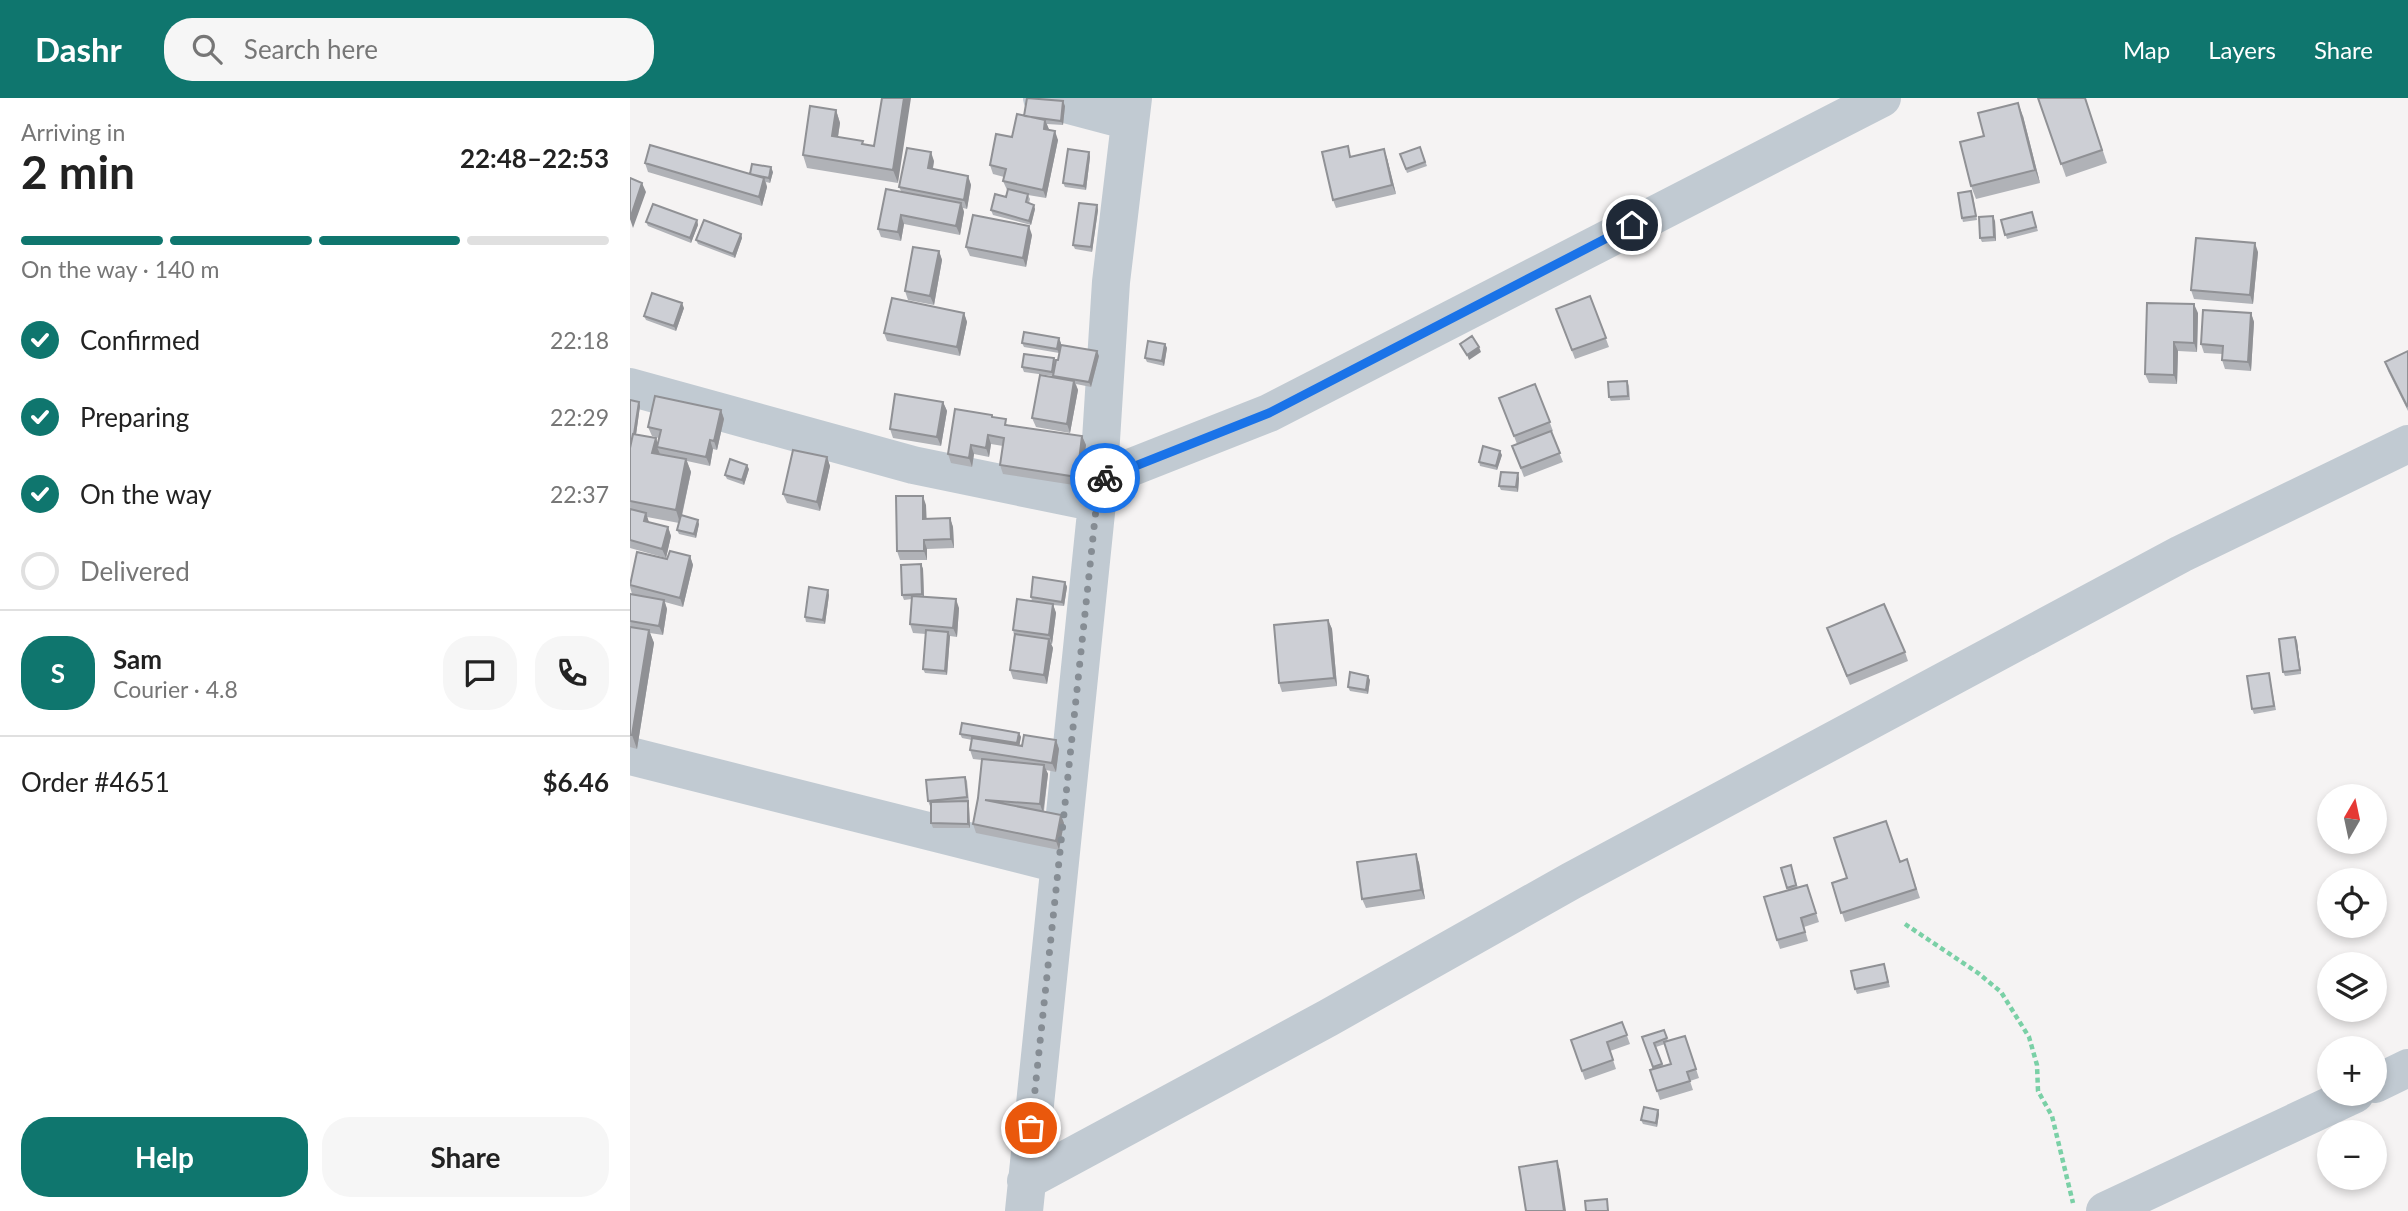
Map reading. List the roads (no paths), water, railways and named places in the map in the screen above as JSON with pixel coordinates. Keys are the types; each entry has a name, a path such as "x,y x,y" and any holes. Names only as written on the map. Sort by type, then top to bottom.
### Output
{"street":[{"path":"1025,1196 1098,492 1111,282 1131,109 1042,98"},
{"path":"630,387 913,465 1098,492 1269,413 1882,98"},
{"path":"1025,1196 1328,1018 1583,875 2181,554 2408,444"},
{"path":"630,756 1059,864"},
{"path":"2387,1078 2408,1068"},
{"path":"2105,1211 2329,1106"}]}
